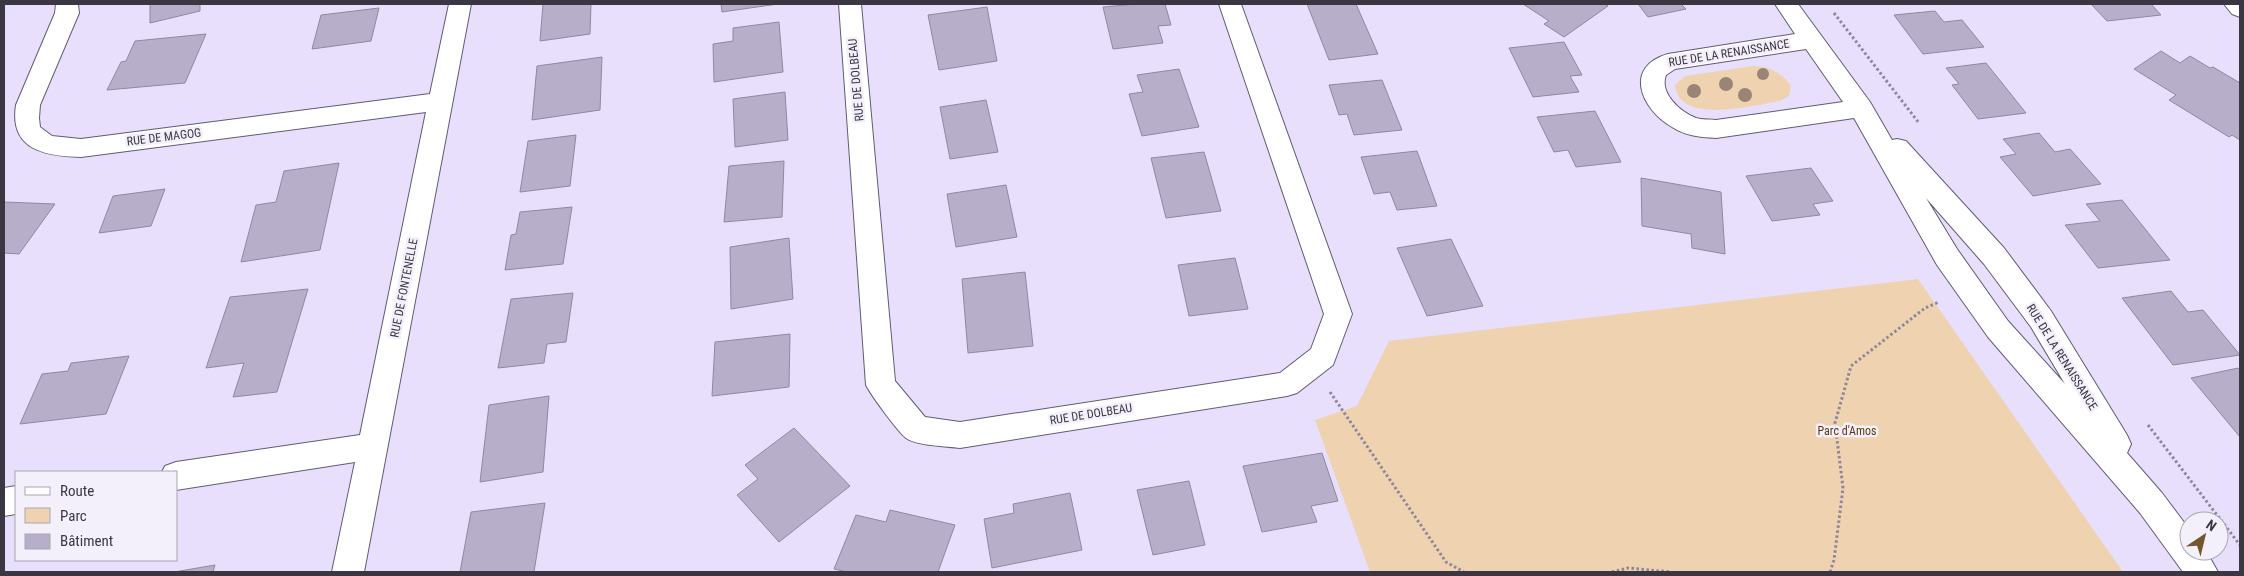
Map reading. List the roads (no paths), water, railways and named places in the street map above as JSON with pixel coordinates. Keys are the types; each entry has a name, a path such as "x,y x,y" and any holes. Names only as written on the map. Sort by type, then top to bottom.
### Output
{"street":[{"name":"RUE DE MAGOG","path":"67,4 67,13 28,105 25,117 34,137 46,146 80,148 441,100"},
{"name":"RUE DE FONTENELLE","path":"348,572 460,4"},
{"name":"RUE DE DOLBEAU","path":"850,4 881,385 917,429 960,435 1287,384 1323,356 1338,314 1230,4"},
{"name":"RUE DE LA RENAISSANCE","path":"1786,4 1861,108 1946,257 1998,329 2151,504 2202,572"},
{"path":"2235,4 2240,9"},
{"name":"RUE DE LA RENAISSANCE","path":"1813,40 1750,48 1668,62 1660,65 1652,77 1654,94 1667,111 1688,125 1699,128 1716,129 1861,108"},
{"name":"RUE DE LA RENAISSANCE","path":"1861,108 1994,256 2041,319 2151,504"},
{"path":"178,476 373,446"}],"park label":[{"name":"Parc d'Amos","path":"1847,431"}]}
